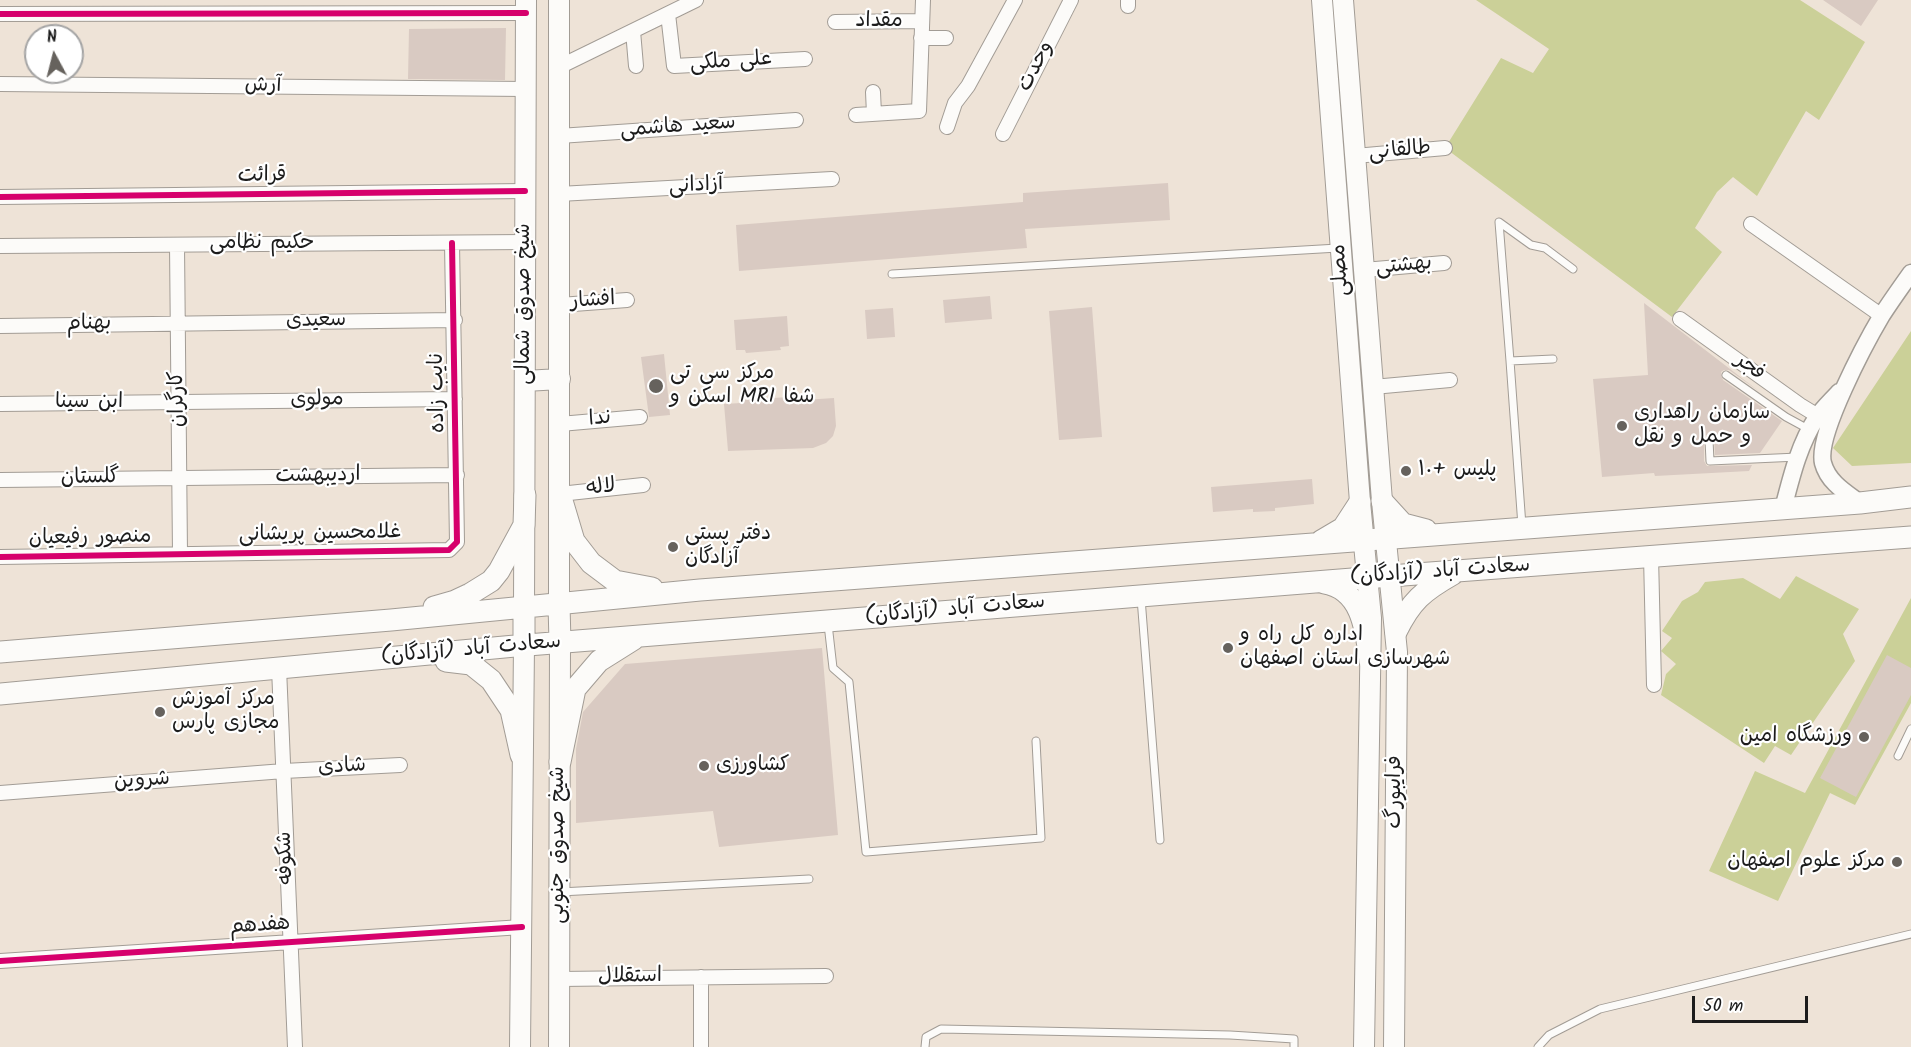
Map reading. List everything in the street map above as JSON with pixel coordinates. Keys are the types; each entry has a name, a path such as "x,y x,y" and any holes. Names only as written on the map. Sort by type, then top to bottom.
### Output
{"main road":[{"name":"شیخ صدوق شمالی","path":"559,0 559,604"},
{"name":"مصلی","path":"1322,0 1364,540"},
{"name":"مصلی","path":"1343,0 1385,538"},
{"name":"شیخ صدوق شمالی","path":"524,608 526,6"},
{"path":"1340,248 1362,246"},
{"path":"525,381 560,379"},
{"path":"560,494 574,542 591,563 615,581 646,587 700,590"},
{"path":"391,620 455,602 491,581 500,571 524,525 525,495"},
{"name":"سعادت آباد (آزادگان)","path":"0,652 391,620 700,590 1783,509 1911,497"},
{"path":"1382,501 1403,524 1444,534"},
{"path":"1315,544 1343,528 1360,502"},
{"name":"سعادت آباد (آزادگان)","path":"0,694 524,645 1911,537"},
{"name":"فرایبورگ","path":"1385,538 1396,632 1394,1047"},
{"name":"فرایبورگ","path":"1364,540 1371,618 1364,1047"},
{"path":"1396,632 1405,613 1424,591 1459,571"},
{"path":"1315,582 1333,585 1346,592 1359,610 1366,627 1370,661"},
{"path":"559,604 560,643"},
{"path":"524,608 524,645"},
{"path":"560,762 575,689 599,661 638,637"},
{"name":"شیخ صدوق جنوبی","path":"559,1047 560,643"},
{"name":"شیخ صدوق جنوبی","path":"520,1047 521,755 524,645"},
{"path":"404,657 471,664 478,669 491,680 511,710 521,755"}],"street":[{"path":"559,67 696,0"},
{"path":"856,115 919,111 923,0"},
{"path":"947,127 955,103 968,86 1015,0"},
{"name":"وحدت","path":"1003,134 1071,0"},
{"path":"0,14 526,6"},
{"name":"علی ملکی","path":"668,14 674,66 805,59"},
{"name":"مقداد","path":"835,22 922,21"},
{"path":"633,31 636,66"},
{"path":"921,38 946,38"},
{"name":"آرش","path":"0,84 525,89"},
{"path":"873,92 874,114"},
{"name":"سعید هاشمی","path":"559,136 796,120"},
{"name":"طالقانی","path":"1355,156 1446,148"},
{"name":"آزادانی","path":"559,194 832,179"},
{"name":"قرائت","path":"0,197 525,191"},
{"path":"1751,224 1882,316"},
{"name":"حکیم نظامی","path":"0,246 525,242"},
{"name":"نایب زاده","path":"452,243 457,542"},
{"name":"کارگران","path":"177,244 180,554"},
{"name":"بهشتی","path":"1364,270 1444,263"},
{"path":"1860,503 1828,477 1821,456 1823,444 1847,382 1882,316 1911,273"},
{"name":"افشار","path":"560,305 627,300"},
{"name":"سعیدی","path":"178,324 455,320"},
{"name":"فجر","path":"1680,320 1800,405 1814,423"},
{"name":"بهنام","path":"0,326 178,324"},
{"path":"1373,387 1450,380"},
{"path":"1783,509 1798,457 1814,423 1847,382"},
{"name":"مولوی","path":"179,402 455,399"},
{"name":"ابن سینا","path":"0,404 179,402"},
{"name":"ندا","path":"560,424 640,417"},
{"name":"اردیبهشت","path":"179,478 457,475"},
{"name":"گلستان","path":"0,480 179,478"},
{"name":"لاله","path":"560,494 643,485"},
{"name":"غلامحسین پریشانی","path":"180,554 448,550 457,542"},
{"name":"منصور رفیعیان","path":"0,557 180,554"},
{"path":"1651,556 1654,685"},
{"name":"شکوفه","path":"279,668 295,1047"},
{"name":"شادی","path":"284,771 400,765"},
{"name":"شروین","path":"0,793 284,771"},
{"name":"هفدهم","path":"0,961 522,927"},
{"path":"701,976 701,1047"},
{"name":"استقلال","path":"559,979 826,976"}],"lane":[{"path":"1522,528 1499,222 1531,245 1545,248 1573,269"},
{"path":"892,274 1340,248"},
{"path":"1510,361 1553,358"},
{"path":"1726,375 1786,417 1814,423"},
{"path":"1709,440 1710,460 1798,457"},
{"path":"1141,596 1160,840"},
{"path":"828,621 832,668 849,682 866,852 1041,838 1036,741"},
{"path":"1898,756 1911,729"},
{"path":"559,892 809,879"},
{"path":"1538,1047 1549,1035 1600,1009 1911,934"},
{"path":"926,1047 926,1037 941,1029 1230,1035 1294,1039 1294,1047"}],"green space":[{"path":"1476,0 1800,0 1865,42 1819,120 1806,111 1757,196 1733,177 1717,192 1695,228 1722,252 1672,317 1445,148 1501,58 1533,73 1549,49"},
{"path":"1911,331 1911,463 1852,466 1833,448"},
{"path":"1796,576 1859,609 1843,634 1855,661 1791,755 1775,746 1764,763 1661,695 1666,674 1676,664 1661,651 1672,638 1662,631 1682,601 1698,592 1705,582 1743,578 1780,599"},
{"name":"ورزشگاه امین","path":"1911,598 1911,703 1855,805 1830,793 1778,901 1709,871 1755,771 1805,793"}],"building":[{"path":"1823,0 1878,0 1861,26"},
{"path":"506,28 505,80 408,79 409,29"},
{"path":"1168,183 1170,220 1025,229 1027,248 739,271 736,225 1023,202 1023,193"},
{"path":"990,296 992,319 945,323 943,300"},
{"path":"1644,303 1760,392 1729,370 1721,372 1723,380 1782,421 1760,453 1715,455 1714,437 1709,434 1704,437 1704,461 1707,466 1752,465 1749,471 1655,476 1654,473 1602,477 1593,379 1648,375"},
{"path":"1092,307 1102,437 1059,440 1049,311"},
{"path":"893,308 895,337 867,339 865,310"},
{"path":"787,316 789,346 780,347 781,350 746,353 745,350 736,350 734,320"},
{"name":"مرکز سی تی اسکن و MRI شفا","path":"664,354 670,415 649,417 641,357"},
{"path":"789,397 789,401 834,398 836,426 833,436 826,443 813,448 728,451 724,404 741,403 741,400"},
{"path":"1312,479 1314,504 1275,508 1275,511 1253,512 1253,509 1213,512 1211,487"},
{"name":"کشاورزی","path":"822,648 838,835 719,847 713,811 576,823 576,749 583,712 625,664"},
{"path":"1887,655 1911,668 1911,695 1856,797 1820,778"}],"cycle path":[{"path":"0,14 526,13"},
{"path":"0,197 525,191"},
{"path":"0,557 449,550 457,542 452,243"},
{"path":"0,961 522,927"}],"place":[{"name":"مرکز سی تی اسکن و MRI شفا","path":"656,386"},
{"name":"سازمان راهداری و حمل و نقل","path":"1622,426"},
{"name":"پلیس +۱۰","path":"1406,471"},
{"name":"دفتر پستی آزادگان","path":"673,547"},
{"name":"اداره کل راه و شهرسازی استان اصفهان","path":"1228,648"},
{"name":"مرکز آموزش مجازی پارس","path":"160,712"},
{"name":"ورزشگاه امین","path":"1864,737"},
{"name":"کشاورزی","path":"704,766"},
{"name":"مرکز علوم اصفهان","path":"1897,862"}]}
